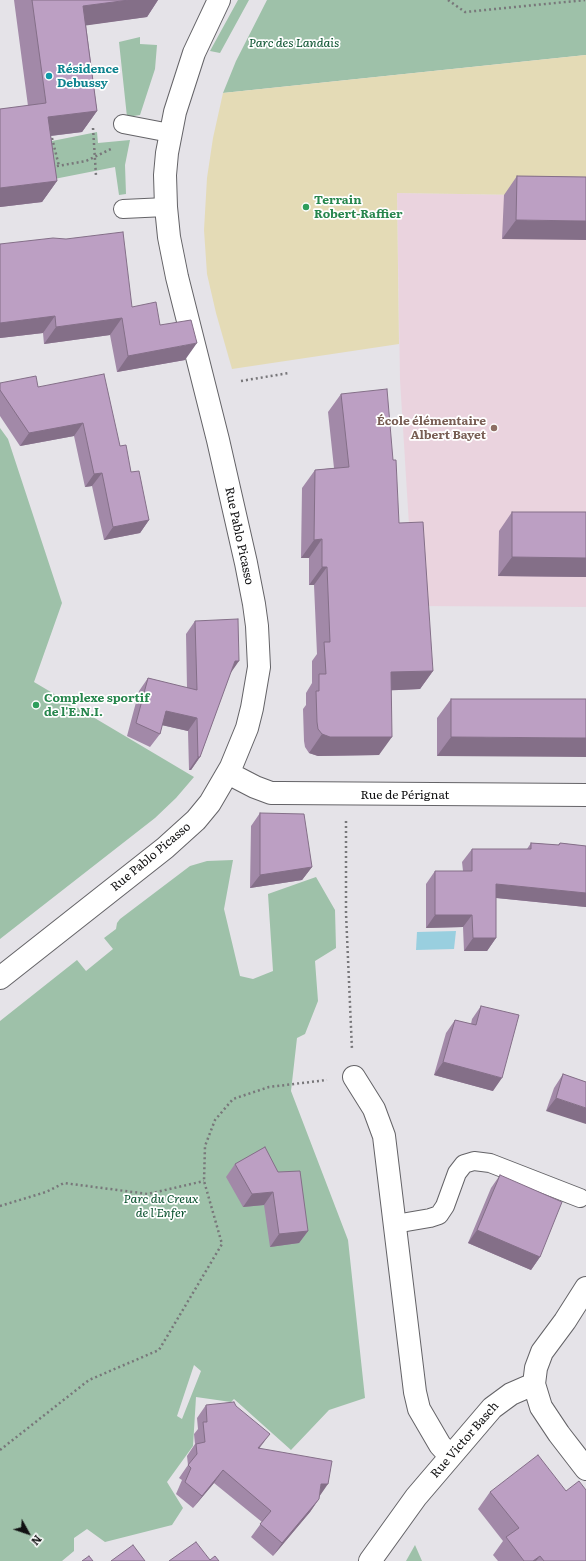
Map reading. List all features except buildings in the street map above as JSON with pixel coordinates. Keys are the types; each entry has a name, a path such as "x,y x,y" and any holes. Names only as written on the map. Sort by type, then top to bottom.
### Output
{"street":[{"name":"Rue Pablo Picasso","path":"0,978 182,834 210,803 228,773 247,728 256,688 259,667 258,626 242,543 206,390 177,277 169,237 166,207 165,174 170,133 192,59 219,0"},
{"name":"Rue de Pérignat","path":"228,773 255,787 271,793 586,795"},
{"path":"354,1077 374,1109 384,1136 415,1392 419,1409 440,1445 450,1456"},
{"path":"586,1288 565,1321 542,1352 536,1368 534,1384 541,1407 559,1434 586,1469"},
{"name":"Rue Victor Basch","path":"370,1561 416,1497 492,1408 510,1394 534,1384"}],"lane":[{"path":"126,125 170,133"},
{"path":"123,209 166,207"},
{"path":"395,1224 430,1218 439,1214 445,1206 456,1173 464,1164 474,1161 490,1162 580,1198"}],"path":[{"path":"448,0 465,12 585,0"},
{"path":"49,167 86,161 128,140 126,125"},
{"path":"93,128 96,176"},
{"path":"52,138 59,166"},
{"path":"241,382 289,373"},
{"path":"0,1450 89,1380 159,1350 222,1244 204,1182 205,1146 215,1120 233,1099 269,1087 354,1077 346,913 347,794"},
{"path":"0,1206 46,1192 64,1183 148,1194 204,1182"}],"shaded area":[{"name":"École élémentaire Albert Bayet","path":"397,193 586,196 586,607 415,606 400,380"}],"green space":[{"path":"238,0 249,0 220,53 210,51"},
{"name":"Parc des Landais","path":"267,0 586,0 586,55 223,93 236,61"},
{"path":"140,37 140,44 157,45 155,69 140,115 127,117 119,42"},
{"path":"97,132 98,143 130,140 125,165 126,194 119,195 115,167 44,181 37,144"},
{"name":"Complexe sportif de l'E.N.I.","path":"0,428 8,439 62,603 34,682 194,777 176,798 155,818 0,939"},
{"name":"Parc du Creux de l'Enfer","path":"233,860 224,909 240,976 253,979 273,971 268,894 316,877 335,910 336,948 315,961 318,1001 305,1034 297,1038 291,1091 348,1240 365,1398 329,1410 291,1450 234,1399 231,1402 196,1397 193,1446 167,1482 183,1508 172,1525 105,1542 87,1529 74,1538 74,1551 62,1561 0,1561 0,1021 77,960 86,971 113,949 104,938 116,929 117,923 120,919 190,866 207,861","holes":["194,1365 201,1371 182,1419 177,1416"]},
{"path":"415,1545 422,1561 406,1561"}],"sand":[{"path":"586,55 586,196 397,193 399,344 232,369 216,313 207,274 204,230 207,178 213,138 223,93"}],"water":[{"path":"456,931 454,949 416,950 417,932"}],"place":[{"name":"Résidence Debussy","path":"49,76"},
{"name":"Terrain Robert-Raffier","path":"306,207"},
{"name":"École élémentaire Albert Bayet","path":"494,428"},
{"name":"Complexe sportif de l'E.N.I.","path":"36,705"}]}
